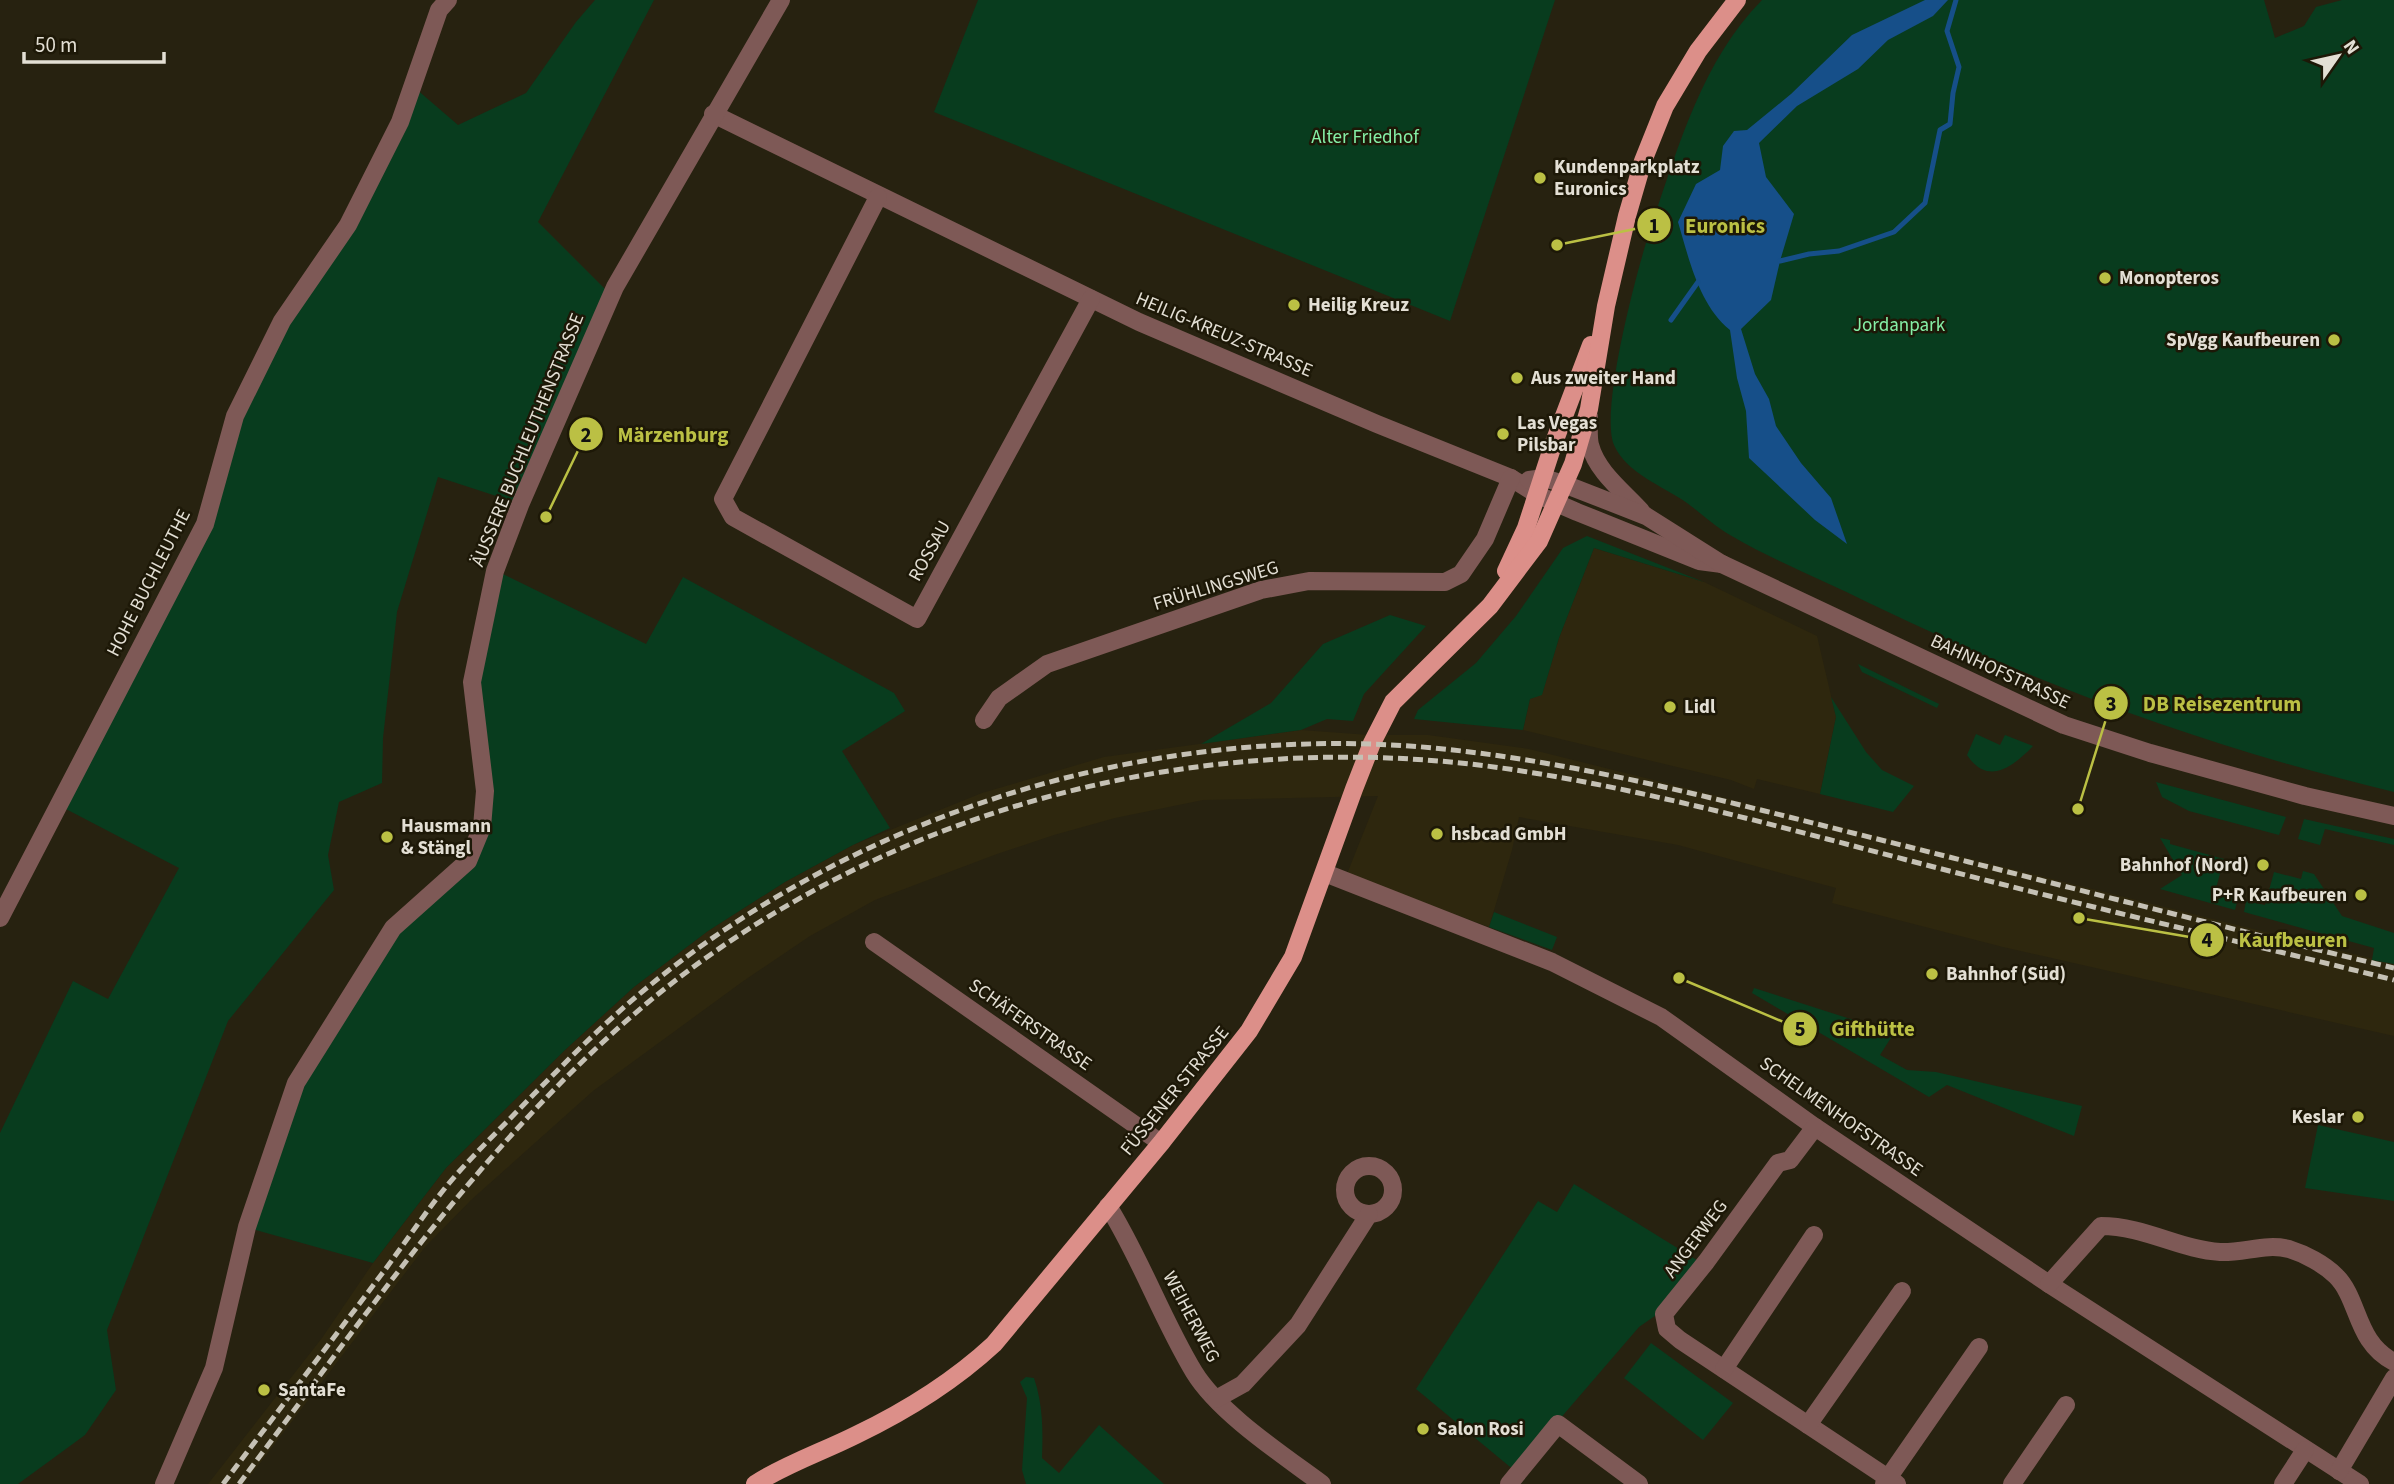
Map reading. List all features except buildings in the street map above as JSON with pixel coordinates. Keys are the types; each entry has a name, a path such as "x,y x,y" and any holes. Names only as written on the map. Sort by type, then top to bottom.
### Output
{"main road":[{"path":"1606,306 1630,205 1643,161 1665,106 1698,51 1737,0"},
{"name":"FÜSSENER STRASSE","path":"755,1484 801,1459 896,1416 972,1364 995,1344 1161,1143 1249,1031 1293,957 1363,766 1393,702 1490,606 1539,541 1573,464 1588,409 1606,306"},
{"name":"FÜSSENER STRASSE","path":"1490,606 1526,528 1553,445 1606,306"}],"street":[{"name":"HOHE BUCHLEUTHE","path":"0,918 205,524 235,416 282,321 348,225 400,122 439,10 448,0"},
{"name":"ÄUSSERE BUCHLEUTHENSTRASSE","path":"164,1484 214,1368 247,1227 296,1083 393,928 468,861 482,827 485,791 472,682 495,571 520,505 615,286 781,0"},
{"name":"HEILIG-KREUZ-STRASSE","path":"713,114 1091,299 1377,424 1515,480"},
{"name":"ROSSAU","path":"878,197 723,499 733,517 917,619 1091,299"},
{"name":"BAHNHOFSTRASSE","path":"1588,409 1589,443 1596,460 1602,470 1646,516"},
{"name":"BAHNHOFSTRASSE","path":"1515,480 1541,487 1564,484 1646,516 1722,564 2064,725 2305,796 2394,816"},
{"name":"FRÜHLINGSWEG","path":"984,720 999,698 1047,664 1261,590 1309,581 1445,582 1461,574 1485,539 1515,480"},
{"path":"1541,487 1556,503"},
{"name":"BAHNHOFSTRASSE","path":"1556,503 1699,561 1722,564"},
{"name":"SCHELMENHOFSTRASSE","path":"1325,873 1552,962 1661,1017 1815,1127 2049,1284 2360,1484"},
{"name":"SCHÄFERSTRASSE","path":"874,942 1161,1143"},
{"name":"ANGERWEG","path":"1815,1127 1790,1160 1778,1163 1706,1262 1664,1314 1667,1329 1679,1340 1890,1482 1979,1347"},
{"name":"WEIHERWEG","path":"1108,1206 1195,1373 1216,1399 1263,1440 1322,1484"},
{"path":"1216,1399 1243,1384 1298,1325 1369,1214"},
{"path":"2049,1284 2101,1226 2123,1226 2220,1252 2271,1247 2289,1249 2321,1265 2337,1277 2359,1323 2372,1343 2384,1357 2394,1362"},
{"path":"1724,1369 1814,1235"},
{"path":"1808,1425 1902,1291"},
{"path":"2339,1471 2394,1378"},
{"path":"2012,1484 2066,1405"},
{"path":"1509,1484 1558,1424 1639,1484"},
{"path":"2283,1484 2305,1450"}],"shaded area":[{"path":"1594,548 1704,582 1817,636 1836,717 1820,794 1757,779 1754,789 1731,780 1523,730 1530,699 1542,694 1559,638"},
{"path":"1301,730 1369,735 1428,735 1529,749 2394,964 2394,1036 2003,947 1832,903 1836,888 1678,845 1519,817 1489,927 1347,874 1378,796 1203,800 1115,818 997,854 875,900 810,936 742,982 593,1091 471,1200 425,1247 244,1484 208,1484 322,1338 373,1263 446,1168 565,1050 634,987 708,931 785,882 853,845 982,793 1104,757"}],"green space":[{"path":"595,0 654,0 538,222 606,290 515,502 438,477 397,612 383,738 382,783 339,802 328,855 334,890 228,1021 107,1330 116,1390 85,1435 18,1484 0,1484 0,1133 73,981 108,999 179,868 64,808 208,526 238,418 415,88 458,125 526,93 576,22"},
{"name":"Alter Friedhof","path":"978,0 1555,0 1450,321 934,112"},
{"name":"Jordanpark","path":"1762,0 2264,0 2275,38 2304,26 2316,7 2342,0 2394,0 2394,792 2259,756 2193,735 1996,661 1747,544 1636,471 1620,455 1614,445 1611,427 1616,369 1647,241 1683,133 1708,76 1741,24"},
{"path":"1587,536 1704,582 1594,548 1559,638 1542,695 1530,699 1523,730 1414,719 1418,710 1476,663 1516,616 1563,548"},
{"path":"501,573 646,644 683,577 894,693 905,711 842,751 890,828 785,882 708,931 634,987 565,1050 446,1168 373,1263 252,1229 300,1085 396,931 486,829 476,684"},
{"path":"1390,615 1426,626 1364,694 1353,721 1327,719 1301,730 1201,744 1271,703 1323,644"},
{"path":"1858,664 1939,704 1937,708 1862,672"},
{"path":"1831,697 1866,752 1882,770 1914,786 1893,812 1820,794 1836,717"},
{"path":"1976,734 2000,745 2005,735 2033,746 2018,760 2001,770 1984,770 1975,765 1967,755"},
{"path":"2156,782 2286,817 2279,835 2189,811 2162,797"},
{"path":"2304,819 2394,839 2394,845 2325,829 2320,845 2298,839"},
{"path":"2160,838 2170,840 2170,844 2224,859 2215,892 2238,898 2235,910 2160,889 2182,875"},
{"path":"2303,871 2314,874 2342,916 2394,933 2394,964 2372,960 2374,948 2244,912 2246,901 2265,905 2274,872 2301,879"},
{"path":"1494,912 1557,937 1552,950 1489,927"},
{"path":"1754,988 1894,1033 1880,1055 1907,1070 1936,1072 2082,1106 2074,1136 1947,1085 1929,1097 1752,993"},
{"path":"2318,1125 2394,1142 2394,1201 2305,1188"},
{"path":"1574,1184 1700,1262 1662,1311 1639,1327 1515,1471 1416,1389 1538,1201 1557,1212"},
{"path":"1651,1343 1733,1403 1703,1440 1624,1378"},
{"path":"1026,1377 1034,1378 1041,1408 1042,1458 1059,1473 1099,1425 1164,1484 1026,1484 1022,1470 1027,1398 1020,1382"}],"water":[{"path":"1925,0 1948,0 1933,16 1888,40 1858,69 1797,106 1759,143 1766,177 1794,214 1771,300 1741,329 1755,374 1769,399 1776,426 1801,463 1831,498 1847,544 1815,520 1749,458 1746,411 1737,378 1730,330 1710,308 1696,281 1678,222 1696,184 1720,170 1723,146 1734,131 1747,130 1791,94 1852,35"}],"waterway":[{"path":"1780,261 1839,251 1894,232 1925,203 1940,130 1950,124 1959,67 1947,31 1956,0"},
{"path":"1671,320 1698,282"}],"railway":[{"path":"223,1484 456,1175 574,1054 643,991 727,928 818,873 914,828 1014,792 1117,766 1222,750 1328,744 1434,748 1488,754 1596,772 1702,796 2394,968"},
{"path":"239,1484 380,1295 479,1172 587,1057 646,1004 741,934 843,875 950,828 1062,793 1177,770 1294,758 1411,759 1528,772 1683,803 2394,980"}],"place":[{"name":"Kundenparkplatz Euronics","path":"1540,178"},
{"name":"Euronics","path":"1557,245"},
{"name":"Monopteros","path":"2105,278"},
{"name":"Heilig Kreuz","path":"1294,305"},
{"name":"SpVgg Kaufbeuren","path":"2334,340"},
{"name":"Aus zweiter Hand","path":"1517,378"},
{"name":"Las Vegas Pilsbar","path":"1503,434"},
{"name":"Märzenburg","path":"546,517"},
{"name":"Lidl","path":"1670,707"},
{"name":"DB Reisezentrum","path":"2078,809"},
{"name":"hsbcad GmbH","path":"1437,834"},
{"name":"Hausmann & Stängl","path":"387,837"},
{"name":"Bahnhof (Nord)","path":"2263,865"},
{"name":"P+R Kaufbeuren","path":"2361,895"},
{"name":"Kaufbeuren","path":"2079,918"},
{"name":"Bahnhof (Süd)","path":"1932,974"},
{"name":"Gifthütte","path":"1679,978"},
{"name":"Keslar","path":"2358,1117"},
{"name":"SantaFe","path":"264,1390"},
{"name":"Salon Rosi","path":"1423,1429"}]}
